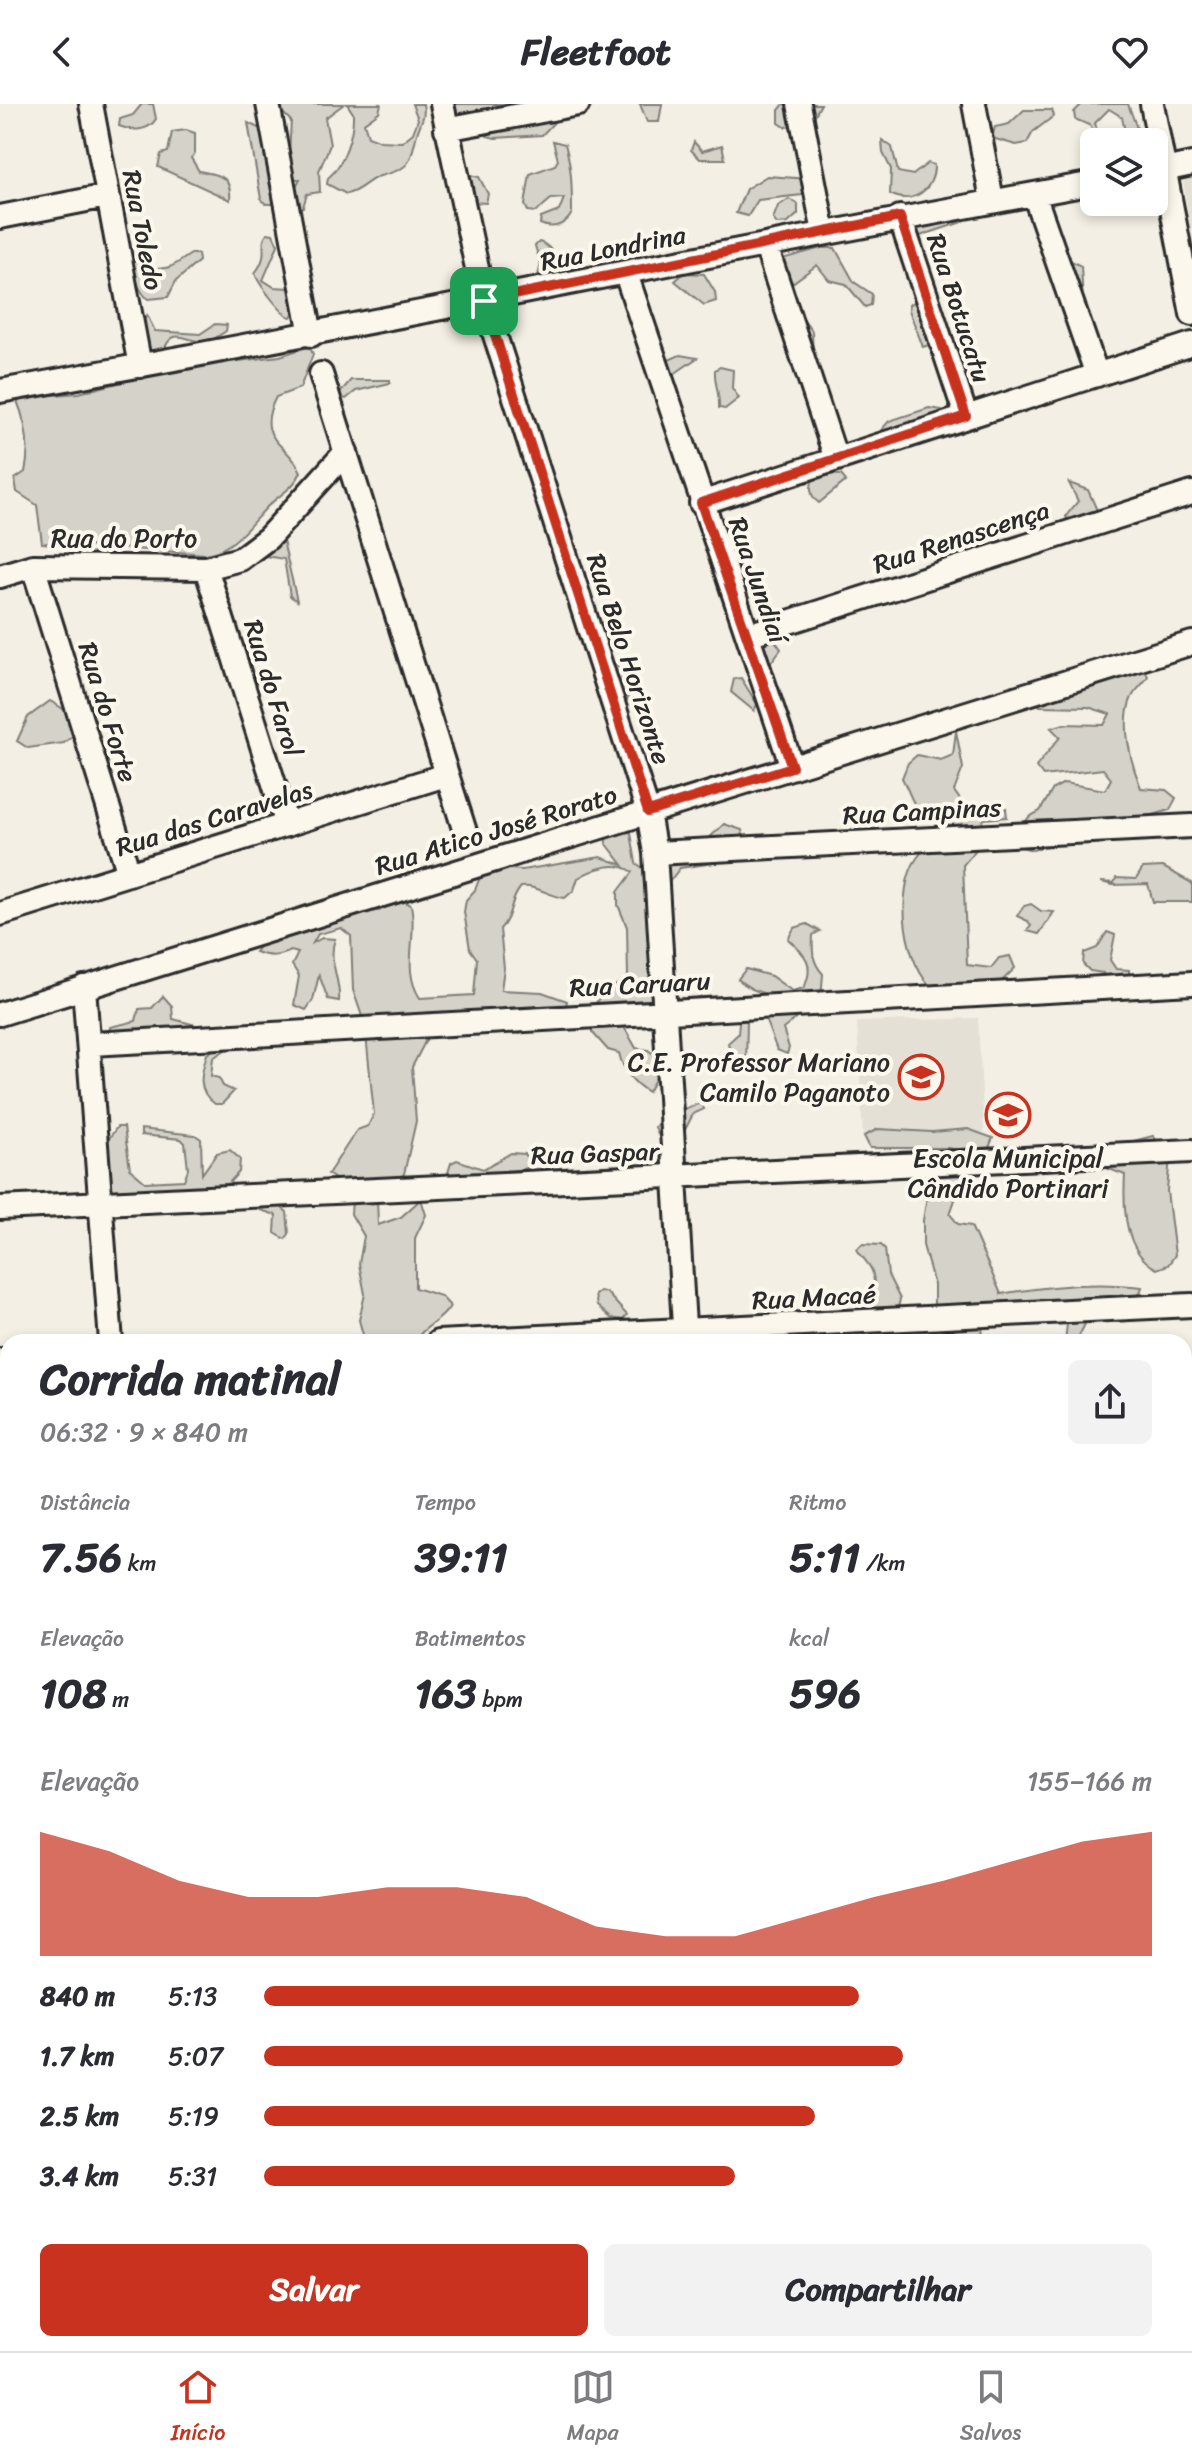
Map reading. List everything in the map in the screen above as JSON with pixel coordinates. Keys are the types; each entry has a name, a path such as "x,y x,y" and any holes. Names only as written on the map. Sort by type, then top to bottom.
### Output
{"street":[{"name":"Rua Toledo","path":"91,104 140,366"},
{"path":"268,104 311,335"},
{"name":"Rua Belo Horizonte","path":"442,104 484,301 648,812 655,853 685,1334"},
{"path":"446,129 578,104"},
{"path":"799,104 824,233"},
{"path":"974,104 992,200"},
{"path":"1152,104 1155,128"},
{"path":"1168,169 1192,164"},
{"name":"Rua Londrina","path":"0,391 311,335 900,217 1080,186"},
{"path":"1034,194 1097,375"},
{"path":"0,217 107,196"},
{"path":"1168,207 1192,314"},
{"name":"Rua Botucatu","path":"900,217 966,416"},
{"path":"766,246 836,459"},
{"name":"Rua Jundiaí","path":"626,274 792,767"},
{"path":"701,503 1192,344"},
{"path":"321,374 466,835"},
{"name":"Rua do Porto","path":"0,576 33,566 206,568 240,559 268,538 346,452"},
{"name":"Rua Renascença","path":"748,635 1192,493"},
{"name":"Rua do Forte","path":"33,566 129,874"},
{"name":"Rua do Farol","path":"206,568 287,825"},
{"name":"Rua Atico José Rorato","path":"0,1014 1192,643"},
{"name":"Rua das Caravelas","path":"0,914 446,775"},
{"name":"Rua Campinas","path":"655,853 1192,826"},
{"name":"Rua Caruaru","path":"91,1044 1192,983"},
{"path":"84,987 91,1044 110,1334"},
{"name":"Rua Gaspar","path":"0,1208 1192,1151"},
{"name":"Rua Macaé","path":"733,1334 1192,1305"}],"shaded area":[{"path":"142,104 153,104 156,119 153,123 139,129 119,126 120,119 133,115"},
{"path":"274,104 344,104 325,118 330,145 319,171 320,192 307,194 303,207 297,209 294,190 300,179 294,179 288,169 291,121"},
{"path":"347,104 381,104 379,112 364,123 368,136 381,141 402,142 413,133 418,119 412,104 423,104 424,113 408,163 346,194 327,184 350,139 353,113"},
{"path":"447,104 561,104 560,116 542,135 495,138 487,136 485,130 459,122"},
{"path":"640,104 662,104 659,122 647,122"},
{"path":"784,104 821,104 810,124 785,127 779,123 779,110"},
{"path":"1082,104 1128,104 1137,128 1124,128 1122,117 1109,109 1095,123 1096,128 1075,119 1074,112"},
{"path":"1024,110 1052,110 1054,116 1033,132 1027,143 1016,145 992,138 995,127 1009,124"},
{"path":"248,123 265,131 277,204 266,204 261,199"},
{"path":"186,130 195,133 195,153 191,158 199,171 223,178 229,185 230,200 158,167 161,154 168,152 172,132"},
{"path":"882,140 892,147 898,172 913,175 928,163 934,165 931,181 921,193 907,198 890,194 891,169 883,153"},
{"path":"553,141 565,144 571,178 572,213 563,223 550,226 540,224 541,218 559,211 564,198 551,199 536,212 528,211 525,205 530,174 555,165 558,160"},
{"path":"694,142 702,151 722,145 725,159 700,159 691,150"},
{"path":"465,174 479,177 488,194 486,203 472,202"},
{"path":"767,176 810,179 802,195 758,200 748,216 736,213 746,189"},
{"path":"1192,179 1192,237 1183,181"},
{"path":"789,199 798,204 798,214 788,223 777,224 773,219 778,206"},
{"path":"957,217 962,222 917,237 911,221"},
{"path":"267,233 273,234 278,245 263,280 274,287 289,288 297,306 291,317 271,298 255,273 262,260"},
{"path":"539,242 556,257 563,279 536,283 541,264 535,246"},
{"path":"821,248 835,248 854,282 872,294 871,305 865,307 846,284 829,280 817,265 791,284 800,314 812,331 813,357 779,265 782,259"},
{"path":"191,254 198,254 199,261 176,281 168,297 149,299 142,292 134,273 131,255 144,256 148,268 155,269 167,268"},
{"path":"1064,257 1081,266 1083,303"},
{"path":"684,273 704,274 715,292 716,301 704,305 675,281"},
{"path":"919,301 929,345 923,347 909,310 909,304"},
{"path":"147,315 155,331 200,334 215,324 227,325 226,331 201,342 177,336 167,344 163,353 146,357 136,333"},
{"path":"310,348 313,354 300,388 276,397 269,423 275,440 296,462 301,472 290,487 232,543 206,554 42,543 37,505 17,492 15,479 25,472 28,453 25,425 16,398 79,393 173,369 280,356"},
{"path":"680,355 697,358 674,374 673,380 664,362"},
{"path":"720,367 733,370 732,388 739,398 725,409 719,408 715,379 715,370"},
{"path":"351,380 390,380 390,383 356,391 346,399 337,396"},
{"path":"929,408 942,410 941,416 955,427 956,433 939,439 879,440 877,435 889,421"},
{"path":"841,475 846,481 819,503 812,495 811,484 814,477"},
{"path":"1069,483 1088,490 1100,517 1069,528 1066,516 1078,501"},
{"path":"283,541 297,601 290,596 284,559 266,556"},
{"path":"774,639 781,649 769,665 760,648 768,640"},
{"path":"611,661 626,672 631,692 625,704 620,701 606,665"},
{"path":"1142,666 1148,676 1132,697 1127,718 1131,755 1141,788 1166,790 1176,798 1170,810 1033,850 1021,847 1013,838 1029,817 1040,811 1053,789 1064,783 1105,790 1111,779 1103,769 1043,776 1036,767 1060,737 1051,728 1064,724 1104,725 1110,714 1088,707 1040,706 1031,697"},
{"path":"741,678 757,704 754,711 731,692 734,679"},
{"path":"50,701 72,718 74,735 64,743 28,748 17,741 28,717"},
{"path":"956,731 963,768 954,791 969,812 995,814 1006,808 1007,817 984,819 979,830 980,845 963,865 967,965 991,968 999,958 1010,956 1015,968 998,985 935,990 916,964 904,908 910,872 917,858 944,833 941,821 920,813 902,778 908,763 917,755 941,760 953,755"},
{"path":"724,824 742,830 744,842 714,863 680,868 663,890 656,1009 624,1027 636,1048 648,1050 659,1058 660,1070 648,1092 629,1076 619,1053 608,1050 592,1032 596,1002 628,976 627,927 618,905 618,892 633,872 620,866 591,871 578,878 574,890 565,898 521,887 500,929 504,968 501,990 542,992 567,1001 565,1013 520,1034 498,1029 428,1036 412,1067 416,1121 404,1174 394,1182 338,1181 328,1174 357,1130 368,1126 374,1114 365,1025 353,990 351,936 341,928 318,934 313,943 322,938 335,939 333,962 339,1001 328,999 319,975 313,1000 306,1010 294,1005 299,976 292,965 298,953 291,951 273,956 255,952 263,942 366,907 379,911 400,899 411,905 412,976 420,998 474,995 477,959 470,949 464,912 466,900 475,890 484,867 522,870 601,857 623,865 606,843 605,830 619,828 631,833 636,863 647,871 705,842"},
{"path":"1163,867 1192,883 1192,902 1153,902 1148,884 1113,885 1101,882 1114,883 1116,878 1136,879 1143,868"},
{"path":"1031,904 1041,911 1054,912 1039,934 1027,931 1031,926 1028,921 1017,916 1024,906"},
{"path":"807,924 820,931 813,935 813,946 815,961 823,974 821,999 766,994 738,979 746,969 771,976 792,991 804,988 809,966 800,950 788,939 794,928"},
{"path":"1107,932 1115,935 1110,960 1116,969 1129,970 1129,976 1107,981 1103,973 1090,971 1083,964 1084,953 1097,948"},
{"path":"163,996 172,1006 173,1019 199,1026 187,1051 109,1038 110,1027 136,1021 139,1009 152,1008"},
{"path":"819,1010 822,1016 804,1012 783,1029 789,1048 787,1054 777,1050 765,1019 752,1018 747,1022 746,1064 730,1050 728,1043 738,1034 739,1022 745,1011"},
{"name":"C.E. Professor Mariano Camilo Paganoto","path":"978,1018 984,1132 863,1138 857,1022"},
{"path":"223,1044 228,1048 213,1058 211,1076 219,1078 223,1086 234,1091 222,1104 215,1104 205,1093 202,1075 207,1054"},
{"path":"701,1103 704,1109 693,1114 679,1142 660,1139 655,1127 663,1116"},
{"path":"117,1127 124,1127 130,1169 145,1182 184,1180 188,1169 185,1143 181,1139 141,1135 141,1129 195,1135 201,1139 202,1174 217,1153 230,1150 240,1159 239,1172 226,1186 114,1192 108,1182 101,1150"},
{"path":"878,1129 932,1132 968,1129 993,1138 978,1168 962,1180 950,1214 958,1224 971,1226 1001,1294 1107,1284 1142,1287 1138,1298 1090,1314 1080,1334 1066,1334 1067,1324 1063,1314 992,1319 982,1328 983,1334 934,1334 934,1285 923,1245 923,1220 929,1184 943,1163 963,1161 960,1150 870,1148 864,1136"},
{"path":"1153,1136 1170,1156 1167,1191 1175,1255 1168,1265 1157,1269 1146,1261 1132,1241 1126,1215 1125,1175 1101,1166 1107,1148"},
{"path":"511,1153 525,1154 531,1164 527,1168 502,1173 501,1185 485,1197 466,1195 447,1176 451,1163 457,1160 483,1169"},
{"path":"377,1199 378,1225 401,1217 421,1199 426,1215 415,1238 415,1288 441,1296 450,1306 420,1334 363,1334 359,1320 365,1294 359,1264 364,1236 351,1214 352,1200"},
{"path":"276,1203 287,1212 289,1234 285,1239 275,1233 276,1215 260,1210 256,1204"},
{"path":"862,1244 881,1245 885,1249 888,1275 900,1299 895,1334 864,1334 874,1280 871,1268 857,1249"},
{"path":"600,1291 607,1293 627,1315 623,1320 611,1318 597,1306 595,1295"}],"place":[{"name":"C.E. Professor Mariano Camilo Paganoto","path":"921,1077"},
{"name":"Escola Municipal Cândido Portinari","path":"1008,1115"}],"route":[{"path":"900,217 966,416 701,503 792,767 648,812 484,301 900,217"}]}
